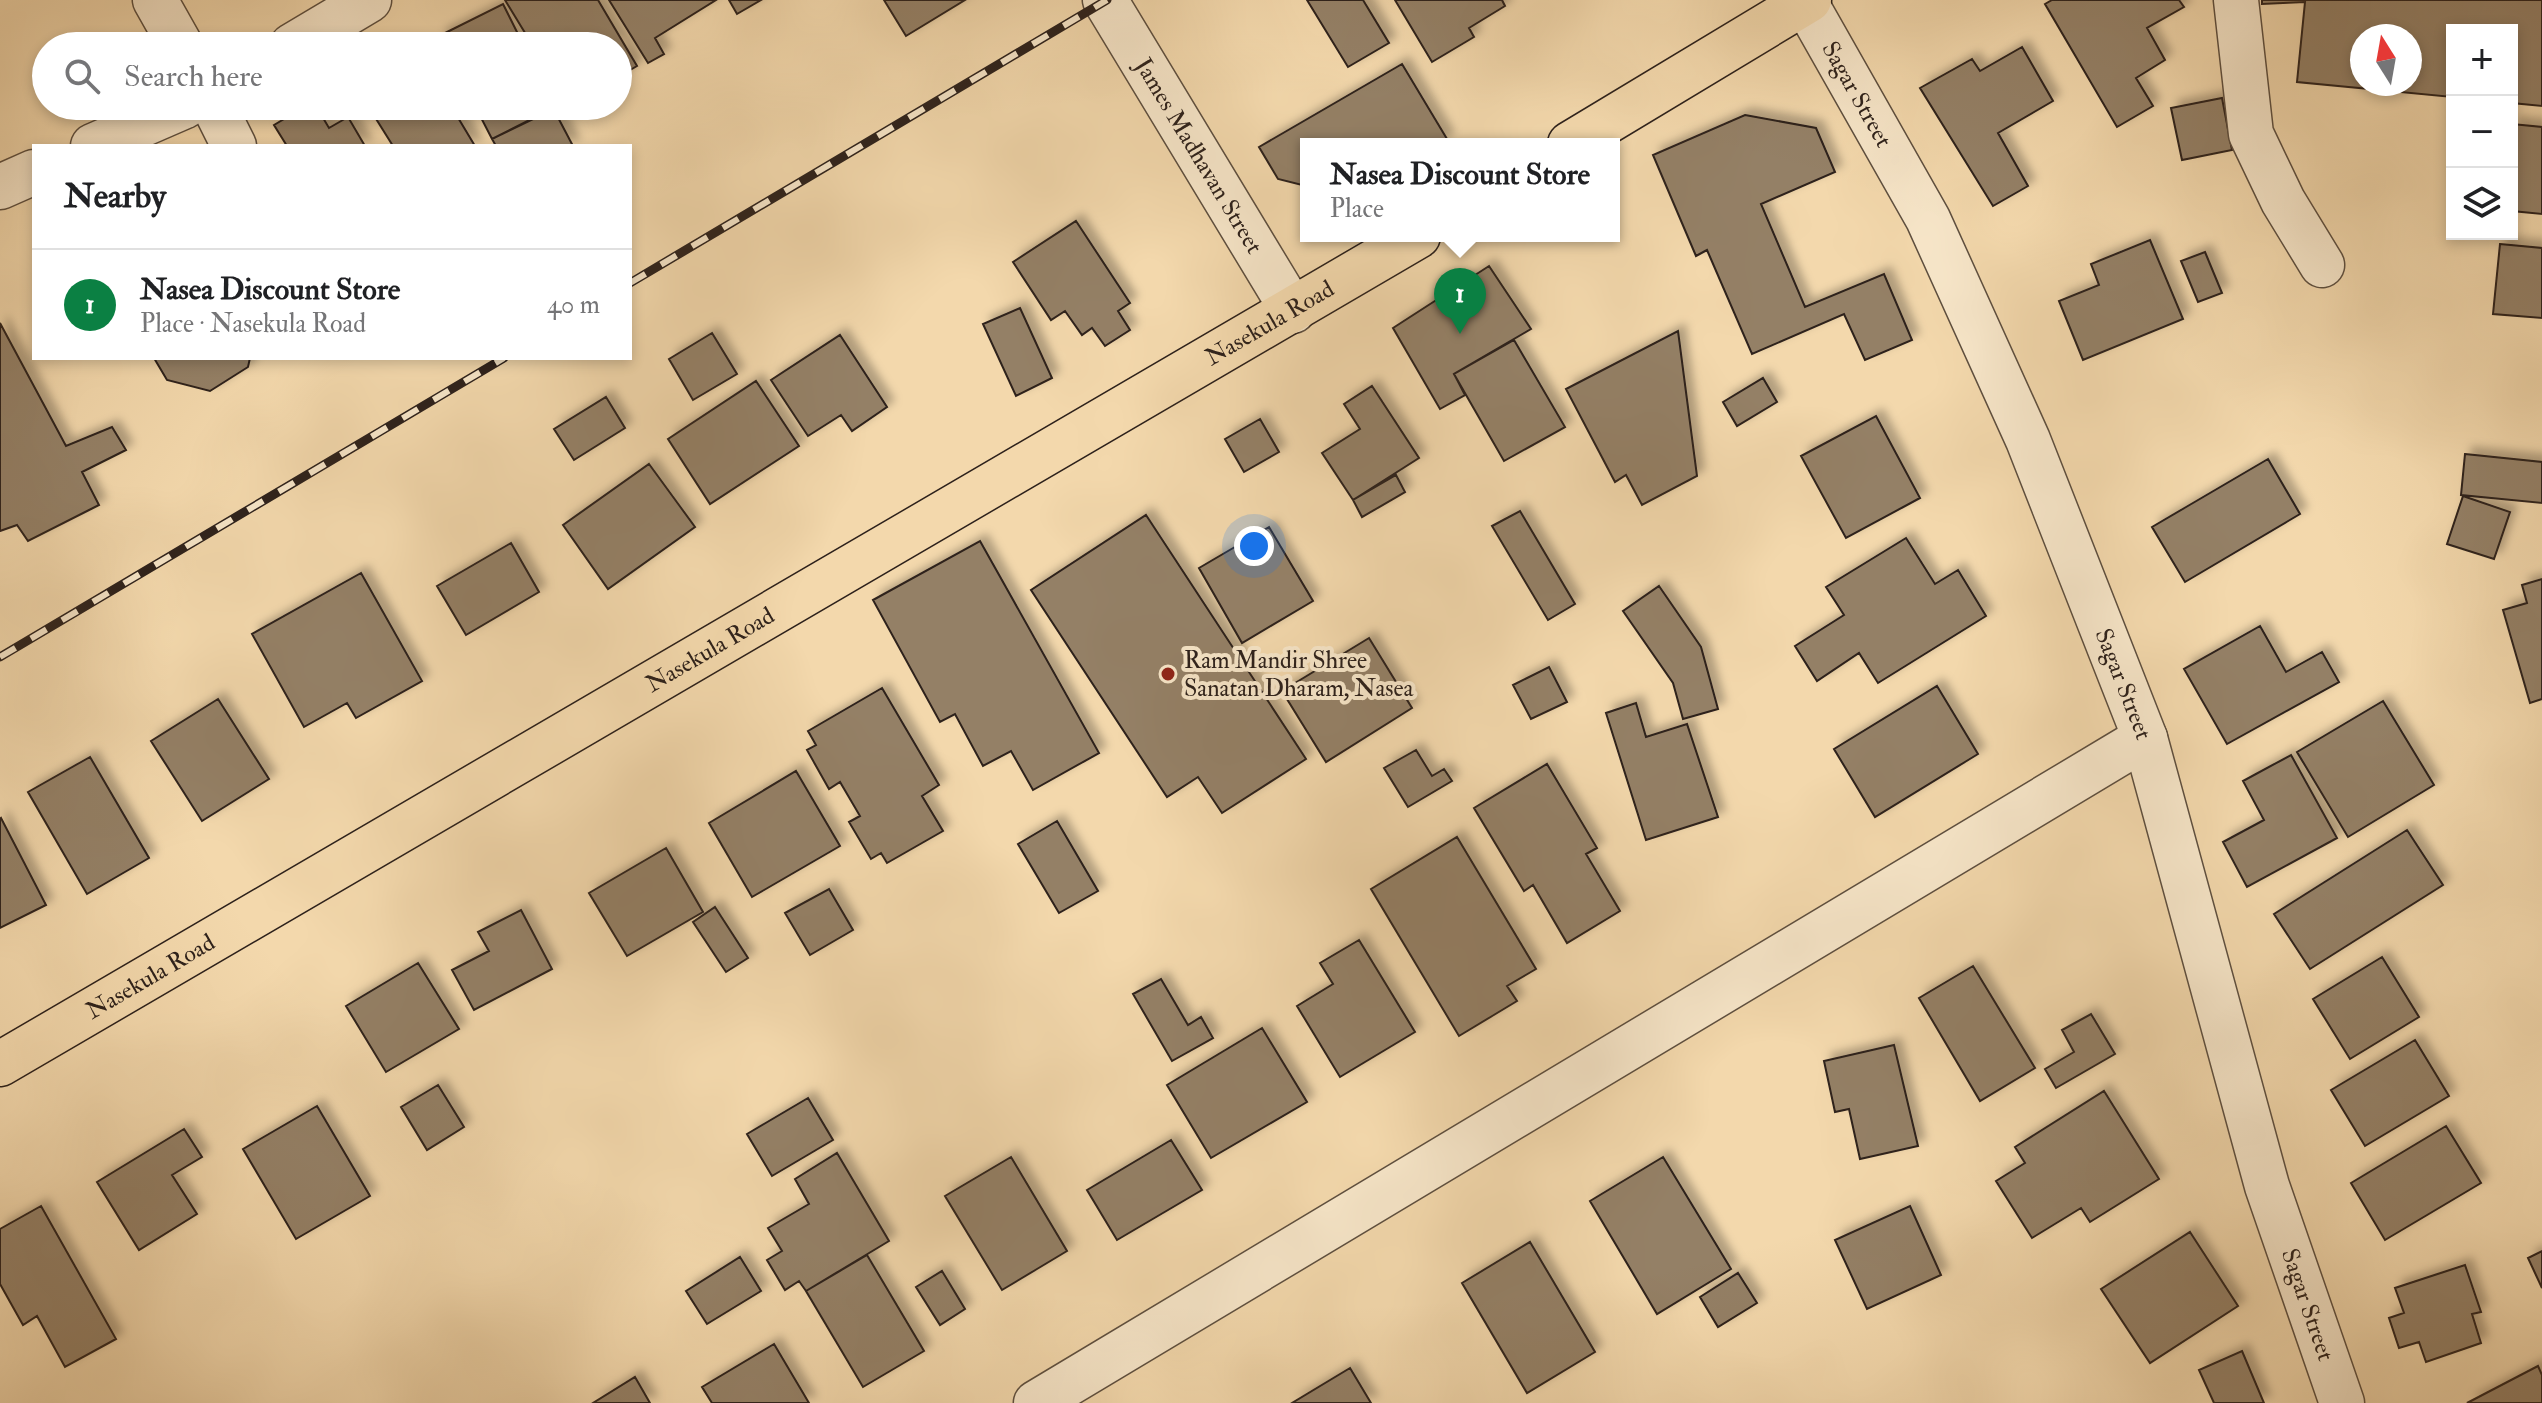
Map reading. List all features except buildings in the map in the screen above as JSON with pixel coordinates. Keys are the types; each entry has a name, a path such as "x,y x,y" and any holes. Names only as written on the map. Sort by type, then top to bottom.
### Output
{"main road":[{"path":"1580,138 1807,1"},
{"name":"Nasekula Road","path":"0,1064 1408,242"}],"street":[{"path":"155,0 173,32"},
{"path":"315,32 369,0"},
{"name":"James Madhavan Street","path":"1105,0 1293,311"},
{"path":"2236,0 2251,134 2283,201 2322,265"},
{"name":"Sagar Street","path":"1807,1 1928,219 2028,440 2145,738 2267,1186 2342,1403"},
{"path":"98,144 153,120"},
{"path":"221,120 233,144"},
{"path":"0,187 32,173"},
{"path":"1036,1403 2145,738"}],"railway":[{"path":"632,282 1107,0"},
{"path":"0,657 501,360"}],"place":[{"name":"Nasea Discount Store","path":"1460,334"},
{"name":"Ram Mandir Shree Sanatan Dharam, Nasea","path":"1168,674"}]}
